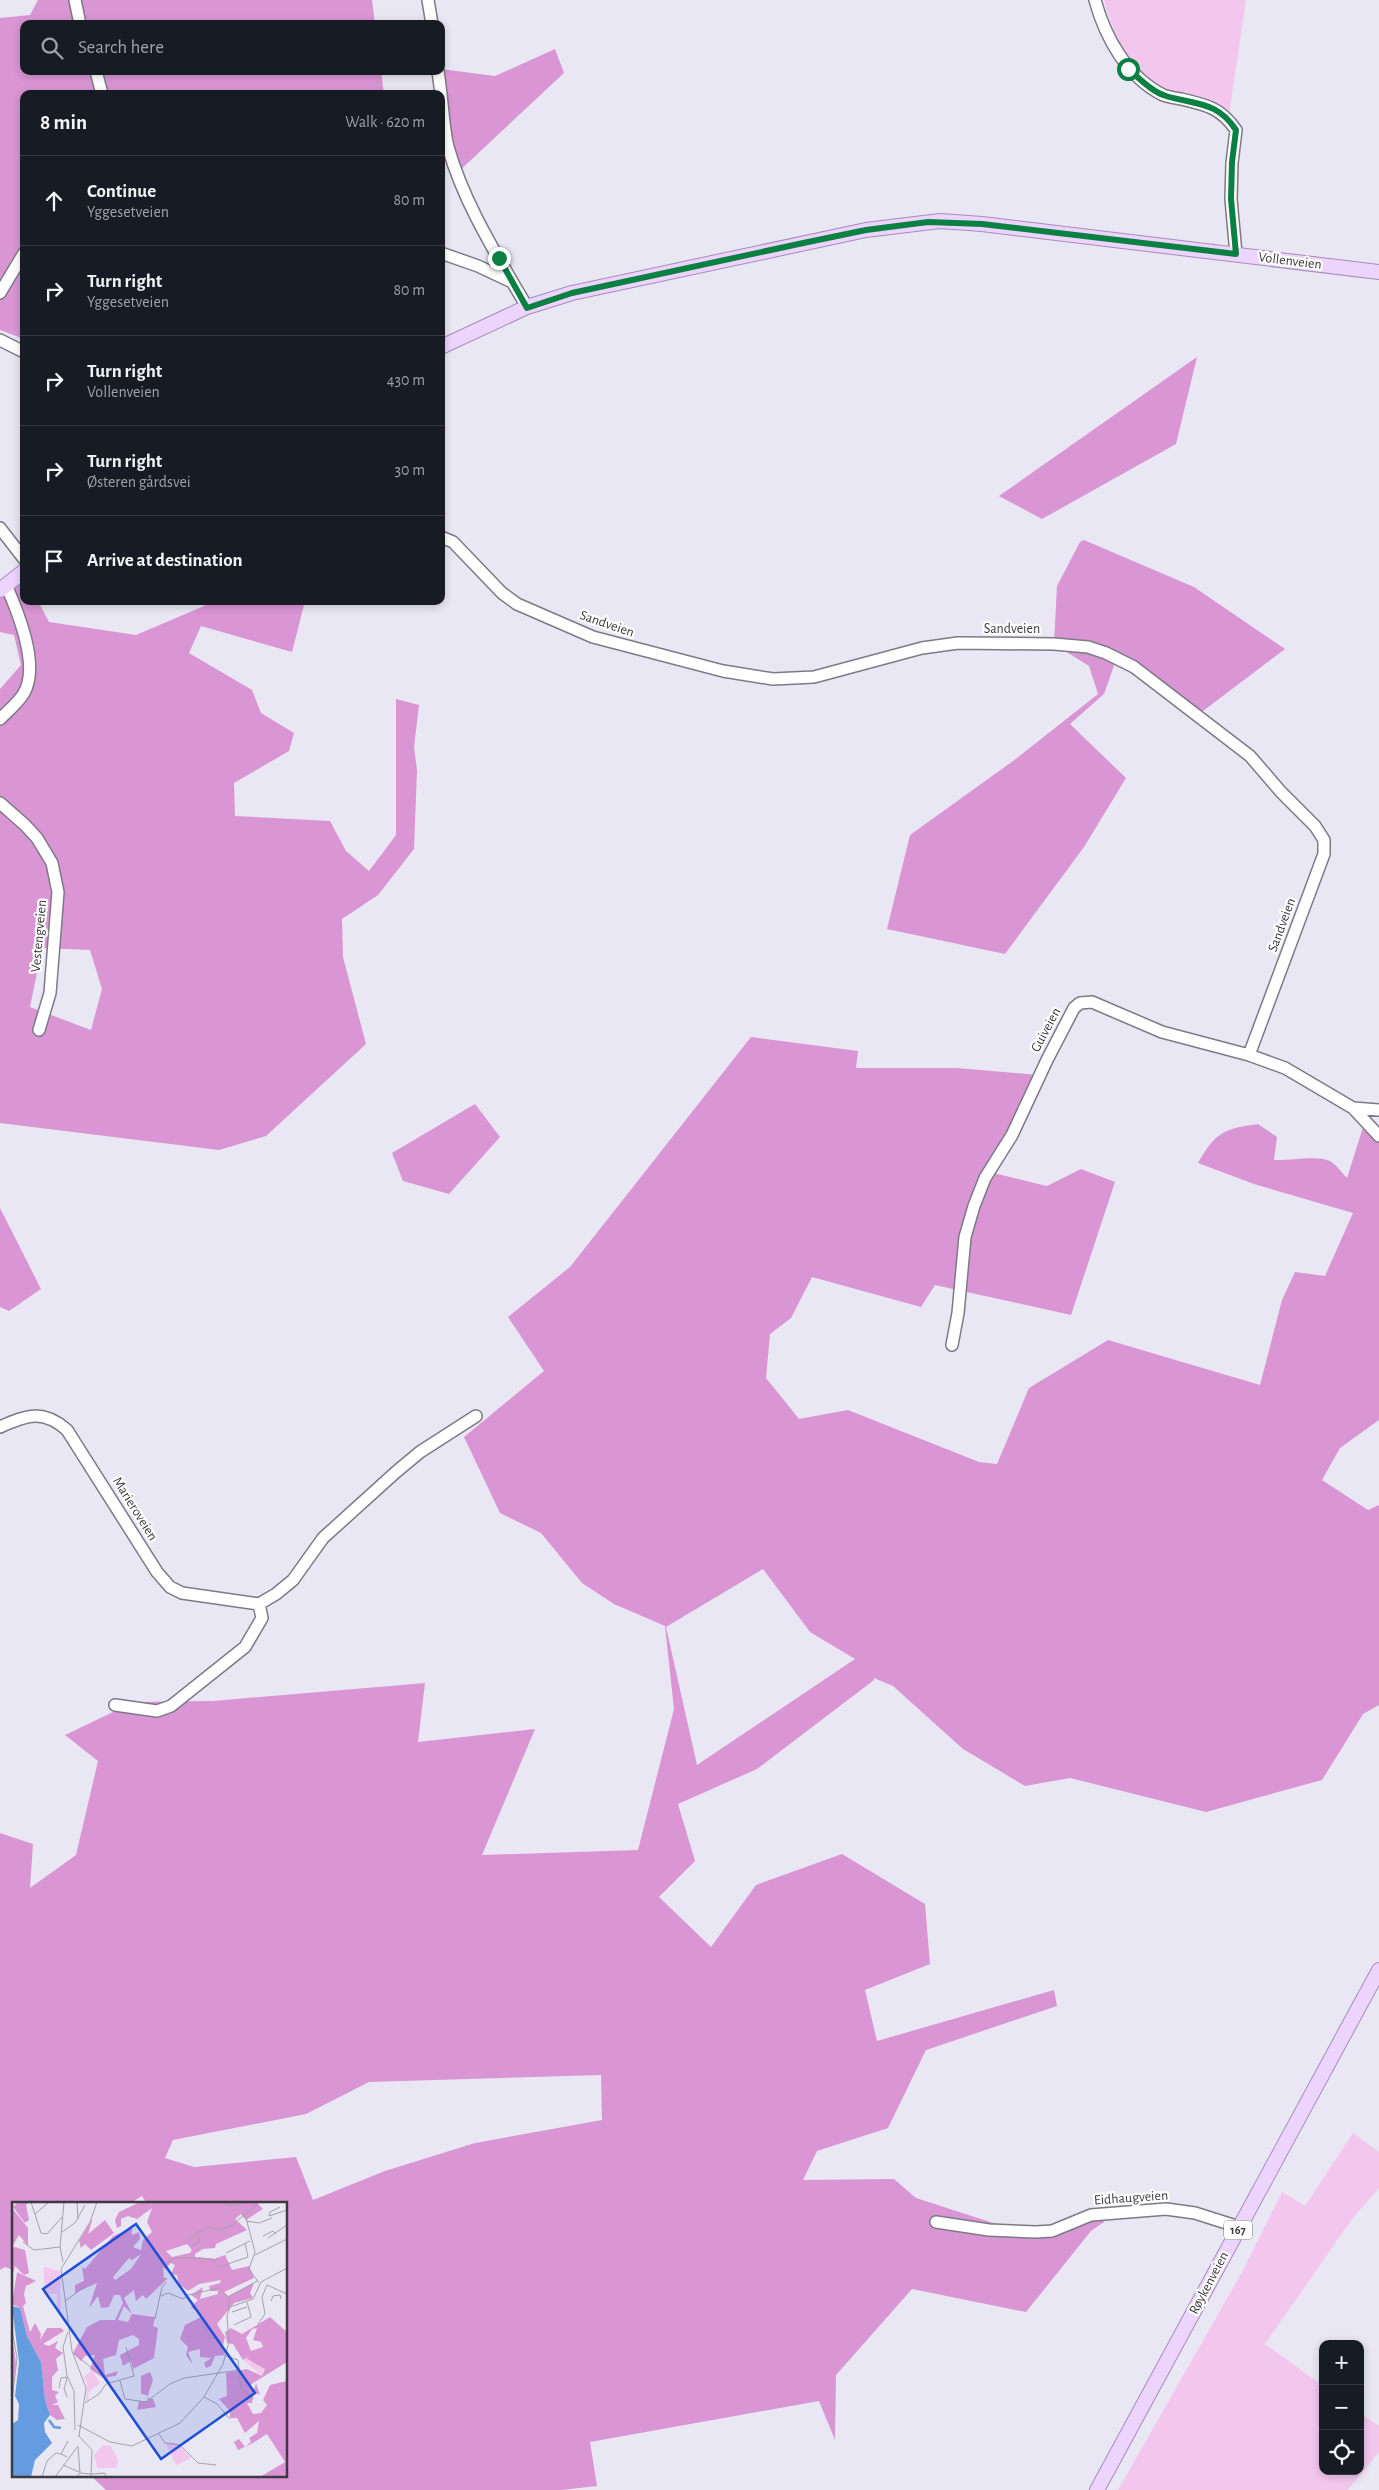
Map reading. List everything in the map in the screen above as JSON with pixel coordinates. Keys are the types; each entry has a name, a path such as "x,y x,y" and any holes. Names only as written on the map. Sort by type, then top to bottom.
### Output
{"main road":[{"name":"Vollenveien","path":"445,345 527,308 591,289 866,230 928,222 982,224 1379,272"},
{"path":"3,587 20,574"},
{"name":"Røykenveien","path":"1098,2490 1379,1970"}],"street":[{"path":"75,0 79,20"},
{"path":"428,0 431,20"},
{"path":"1095,0 1110,39 1128,69 1164,96 1207,105 1227,116 1236,130 1231,190 1236,254"},
{"path":"97,75 101,90"},
{"path":"439,75 440,90"},
{"path":"445,124 448,146 462,186 527,308"},
{"path":"445,254 478,266 512,282"},
{"path":"0,293 20,259"},
{"path":"0,340 20,350"},
{"path":"0,528 20,554"},
{"name":"Sandveien","path":"445,539 453,542 502,593 517,604 593,637 723,671 773,678 814,677 922,648 958,644 1054,644 1088,647 1134,666 1250,756 1281,792 1315,826 1324,840 1324,854 1249,1055"},
{"path":"0,719 23,695 29,679 20,617 3,587"},
{"name":"Vestengveien","path":"0,803 26,825 37,838 52,863 58,892 50,992 39,1030"},
{"name":"Guiveien","path":"952,1345 958,1313 965,1238 984,1178 1012,1135 1046,1060 1074,1008 1080,1003 1092,1002 1162,1032 1249,1055 1285,1068 1353,1108 1379,1110"},
{"path":"1353,1108 1379,1136"},
{"name":"Marieroveien","path":"0,1427 22,1417 39,1415 57,1421 67,1430 157,1572 170,1586 182,1593 259,1604"},
{"path":"114,1705 157,1711 171,1706 186,1696 245,1647 257,1630 262,1618 259,1604 276,1594 293,1580 323,1538 420,1452 476,1416"},
{"name":"Eidhaugveien","path":"936,2222 989,2230 1044,2232 1052,2231 1091,2215 1166,2209 1195,2213 1239,2227"}],"shaded area":[{"path":"38,0 372,0 374,20 20,20 20,75 382,75 383,90 20,90 20,338 0,330 0,18 30,15"},
{"path":"1104,0 1246,0 1229,115 1174,98 1143,76 1119,41"},
{"path":"555,49 564,73 456,174 442,75 445,75 445,70 495,76"},
{"path":"1197,357 1176,444 1042,519 999,496"},
{"path":"1084,540 1194,587 1285,649 1199,714 1117,657 1104,694 1070,724 1126,778 1084,847 1005,954 887,929 910,835 1013,761 1098,694 1089,666 1054,644 1057,586 1080,542"},
{"path":"20,584 20,605 40,605 49,622 136,635 205,605 304,605 292,652 201,626 189,653 252,690 261,713 294,733 289,751 234,783 235,816 330,821 346,851 369,871 396,835 396,699 419,705 414,747 417,770 414,849 378,895 342,919 343,957 366,1044 266,1136 219,1150 0,1123 0,689 21,665 14,635 0,632 0,596","holes":["42,948 90,950 102,989 91,1030 30,1007"]},
{"path":"751,1037 858,1051 856,1068 957,1068 1038,1075 993,1173 1047,1186 1081,1169 1115,1182 1071,1315 935,1285 921,1307 812,1277 791,1318 770,1334 766,1378 799,1419 848,1410 979,1462 997,1464 1029,1388 1108,1340 1260,1385 1282,1300 1295,1272 1325,1276 1353,1213 1254,1184 1198,1163 1216,1138 1228,1130 1258,1124 1277,1137 1274,1160 1324,1159 1334,1164 1347,1178 1365,1121 1379,1141 1379,1420 1340,1448 1322,1480 1368,1510 1379,1505 1379,1705 1363,1714 1322,1780 1206,1812 1070,1778 1025,1786 963,1749 893,1686 874,1678 874,1680 757,1769 678,1804 695,1861 659,1897 711,1947 756,1885 842,1854 925,1904 930,1964 865,1990 877,2041 1054,1990 1057,2006 926,2050 888,2128 817,2151 803,2180 894,2179 916,2198 1021,2232 1069,2220 1106,2217 1104,2222 1091,2231 1026,2312 912,2289 836,2375 835,2440 819,2401 590,2442 597,2486 561,2490 106,2490 93,2478 288,2478 288,2202 146,2202 142,2196 132,2202 12,2202 12,2269 5,2267 0,2270 0,1833 33,1844 30,1888 76,1855 98,1761 65,1735 134,1702 213,1701 425,1683 418,1742 535,1729 482,1855 638,1850 674,1709 665,1626 614,1604 582,1583 541,1533 500,1513 464,1437 544,1371 508,1317 570,1267","holes":["763,1569 810,1632 855,1659 697,1765 666,1627","601,2075 602,2120 475,2143 385,2171 313,2200 296,2157 194,2167 165,2158 173,2140 306,2114 369,2082"]},
{"path":"475,1104 500,1137 449,1194 403,1181 392,1153"},
{"path":"0,1208 41,1289 9,1311 0,1307"},
{"path":"1353,2133 1379,2152 1379,2188 1352,2219 1265,2344 1319,2383 1319,2475 1360,2475 1348,2490 1118,2490 1241,2274 1282,2192 1305,2206"},
{"path":"1364,2416 1379,2426 1379,2452 1364,2470"}],"route":[{"path":"499,258 527,308 572,293 808,242 866,230 940,221 982,224 1236,254 1231,199 1232,162 1236,130 1227,116 1207,105 1164,96 1128,69"}]}
